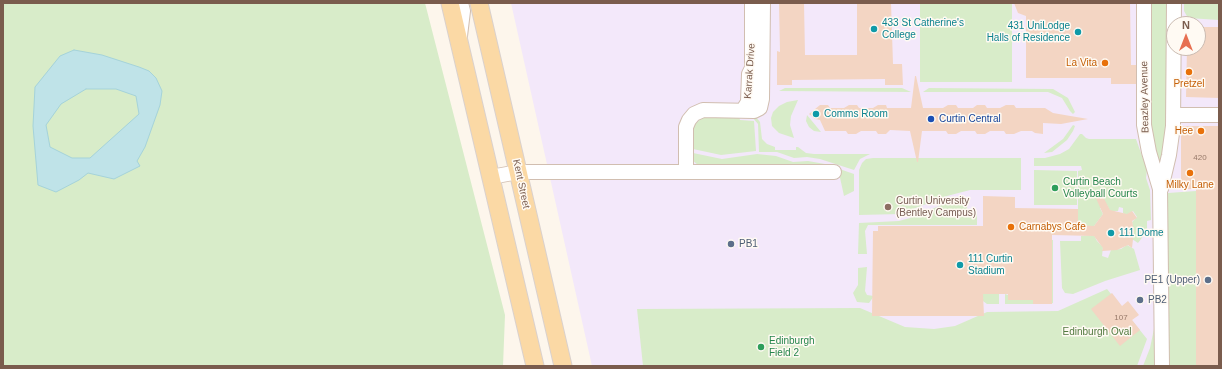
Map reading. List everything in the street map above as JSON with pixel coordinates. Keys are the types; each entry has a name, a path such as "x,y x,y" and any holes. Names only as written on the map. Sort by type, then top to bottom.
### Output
{"main road":[{"path":"450,3 460,40 535,366"},
{"name":"Kent Street","path":"479,3 563,366"}],"street":[{"path":"460,40 463,11 461,3"},
{"name":"Karrak Drive","path":"752,3 752,68 749,74 748,102 743,110 754,111 760,108 762,99 763,3"},
{"name":"Beazley Avenue","path":"1144,3 1144,125 1148,147 1160,189"},
{"name":"Beazley Avenue","path":"1162,366 1160,189 1171,144 1173,115 1174,3"},
{"path":"686,172 686,128 691,117 703,110 743,110"},
{"path":"1173,115 1219,115"},
{"path":"491,177 518,172 834,172"}],"shaded area":[{"name":"Curtin University (Bentley Campus)","path":"511,3 1219,3 1219,366 592,366"}],"green space":[{"path":"3,3 425,3 505,315 503,366 3,366"},
{"path":"920,3 1012,3 1012,82 920,82"},
{"path":"1148,3 1170,3 1170,16 1166,16 1166,56 1170,56 1170,93 1161,170 1151,147"},
{"path":"1184,3 1219,3 1219,20 1206,19 1206,16 1187,16 1184,11"},
{"path":"785,88 902,88 911,92 779,91"},
{"path":"929,88 1053,89 1068,98 1075,112 1073,114 1070,111 1062,98 1048,92 923,92"},
{"path":"798,100 791,116 790,125 794,138 779,133 772,126 771,118 773,112 779,106 787,102"},
{"path":"807,115 821,132 814,131 809,127 806,121"},
{"path":"711,116 711,118 714,116 739,117 740,120 754,121 756,151 721,155 693,149 691,146 693,135 691,135 694,125 703,117"},
{"path":"755,116 760,122 762,139 767,144 775,147 775,150 796,150 796,147 798,147 806,153 814,154 870,154 860,159 854,170 820,159 807,157 794,158 777,152 759,152 758,124 753,118"},
{"path":"1073,125 1075,126 1073,131 1067,140 1052,152 1044,153 1063,139"},
{"path":"1080,134 1089,139 1136,139 1147,170 1146,178 1150,190 1151,220 1147,221 1147,231 1138,243 1132,239 1134,231 1132,222 1137,217 1133,211 1126,215 1123,213 1123,208 1119,207 1118,211 1110,211 1107,205 1100,208 1103,214 1094,226 1078,226 1078,171 1082,170 1081,166 1034,166 1034,158 1045,158 1060,154 1069,149"},
{"path":"693,153 722,159 757,154 776,156 793,162 808,161 825,164 854,174 854,191 844,196 839,173 698,165 692,160 691,155"},
{"path":"1021,158 1021,190 970,190 947,196 900,214 859,215 859,170 862,163 866,159"},
{"name":"Curtin Beach Volleyball Courts","path":"1034,170 1077,171 1077,205 1034,205"},
{"path":"1196,191 1197,366 1168,366 1168,193"},
{"path":"967,200 967,214 977,214 977,225 868,225 865,231 867,254 858,254 859,223 899,221 944,204"},
{"path":"1094,235 1103,247 1102,256 1108,258 1111,250 1121,249 1127,245 1134,249 1140,270 1105,281 1073,294 1065,293 1062,288 1060,241 1081,241 1081,236"},
{"path":"1047,240 1053,240 1053,303 1005,304 1005,294 1008,295"},
{"path":"867,267 865,291 867,295 874,296 869,303 857,302 853,293 858,285 858,268"},
{"name":"Edinburgh Oval","path":"1107,289 1147,339 1137,366 643,366 637,309 860,308 905,327 934,329 955,326 987,312 1058,311"},
{"path":"983,294 999,294 999,304 987,304 983,301"},
{"path":"1155,324 1156,366 1143,366 1150,348"}],"water":[{"path":"74,50 102,55 139,67 149,71 156,78 162,91 160,105 145,147 137,161 140,166 114,179 88,173 79,180 56,192 38,185 33,126 35,87 60,56","holes":["86,89 116,89 136,96 139,114 90,158 72,158 50,147 46,125 61,104"]}],"building":[{"name":"433 St Catherine's College","path":"779,3 804,3 805,55 857,55 857,3 891,3 893,64 902,64 903,85 885,85 885,79 792,80 792,85 777,85 777,51 780,52"},
{"name":"431 UniLodge Halls of Residence","path":"1014,3 1130,3 1131,65 1136,65 1136,84 1111,84 1111,78 1026,78 1026,16 1018,13"},
{"path":"1206,27 1219,27 1219,98 1186,97 1187,56 1206,56"},
{"path":"915,76 923,108 943,108 948,105 956,105 958,108 973,108 977,105 985,105 987,108 1000,108 1006,105 1014,105 1016,108 1045,108 1053,113 1088,119 1061,124 1043,123 1043,134 1032,131 1021,131 1014,134 1006,134 1004,131 990,131 985,134 977,134 975,131 961,131 956,134 948,134 946,131 922,131 917,162 910,131 890,130 886,134 878,134 876,131 861,131 856,134 848,134 846,131 825,131 820,120 815,119 809,114 820,105 828,105 830,108 844,108 849,105 857,105 859,108 873,108 878,105 886,105 887,108 911,108"},
{"name":"PE1 (Upper)","path":"1181,126 1219,126 1219,366 1196,366 1196,189 1181,189"},
{"name":"111 Curtin Stadium","path":"1101,193 1110,210 1127,214 1132,211 1137,218 1132,221 1134,231 1132,248 1128,245 1117,250 1102,251 1103,248 1094,236 1052,235 1052,304 1033,304 1033,300 1008,300 1008,294 983,294 984,316 872,316 873,231 878,231 878,226 983,226 983,196 1015,197 1015,208 1078,209 1078,225 1094,226 1103,214 1095,196"},
{"path":"1112,293 1122,306 1128,301 1139,315 1132,320 1140,330 1120,346 1091,309"}],"place":[{"name":"433 St Catherine's College","path":"874,29"},
{"name":"431 UniLodge Halls of Residence","path":"1078,32"},
{"name":"La Vita","path":"1105,63"},
{"name":"Pretzel","path":"1189,72"},
{"name":"Comms Room","path":"816,114"},
{"name":"Curtin Central","path":"931,119"},
{"name":"Hee","path":"1201,131"},
{"name":"Milky Lane","path":"1190,173"},
{"name":"Curtin Beach Volleyball Courts","path":"1055,188"},
{"name":"Curtin University (Bentley Campus)","path":"888,207"},
{"name":"Carnabys Cafe","path":"1011,227"},
{"name":"111 Dome","path":"1111,233"},
{"name":"PB1","path":"731,244"},
{"name":"111 Curtin Stadium","path":"960,265"},
{"name":"PE1 (Upper)","path":"1208,280"},
{"name":"PB2","path":"1140,300"},
{"name":"Edinburgh Field 2","path":"761,347"}]}
